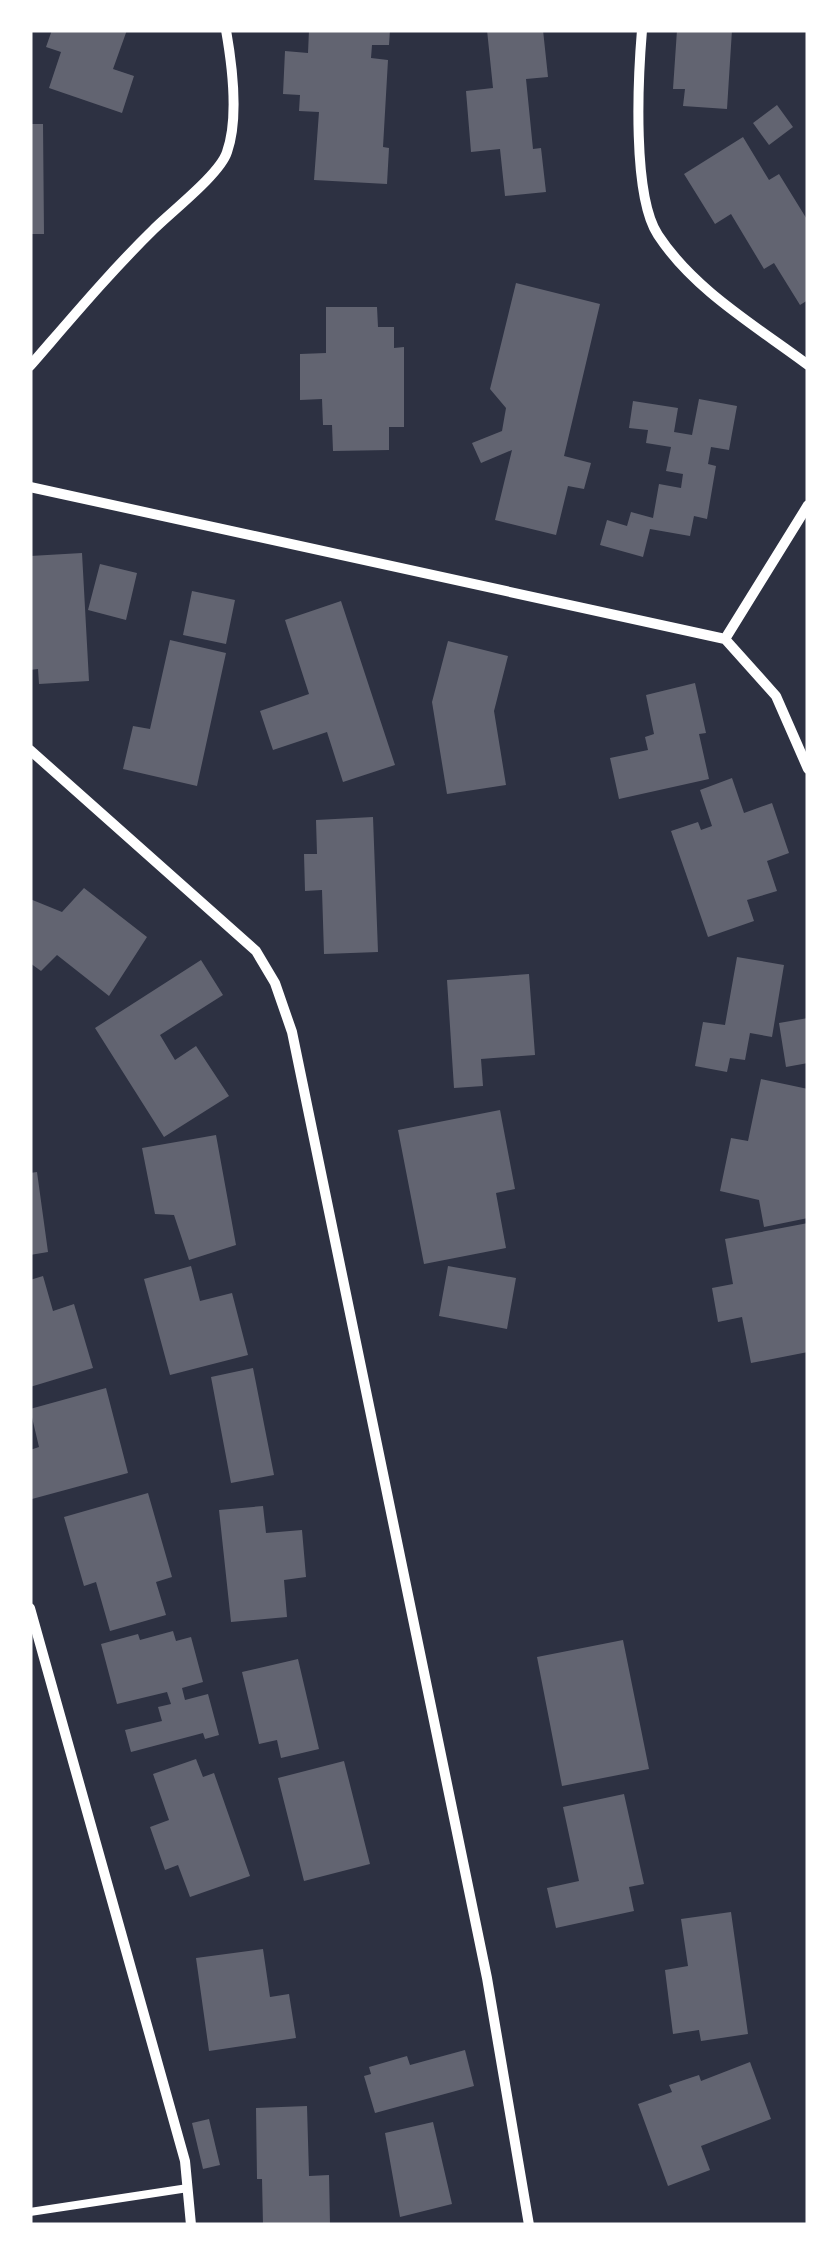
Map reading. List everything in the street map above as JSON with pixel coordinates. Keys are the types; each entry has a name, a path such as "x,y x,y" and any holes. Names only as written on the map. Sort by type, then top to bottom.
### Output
{"street":[{"path":"30,366 227,154 232,64 226,30"},
{"path":"642,30 641,166 656,233 708,290 808,365"},
{"path":"30,487 725,639 776,696 808,769"},
{"path":"725,639 808,505"},
{"path":"30,750 256,951 275,983 292,1032 483,1959 529,2225"},
{"path":"30,1608 184,2161 192,2225"}],"lane":[{"path":"30,2212 188,2188"}],"building":[{"path":"52,30 127,30 113,69 134,76 122,113 49,88 61,52 46,47"},
{"path":"309,30 390,30 389,45 372,45 371,58 388,60 383,147 389,148 387,184 314,180 319,112 299,111 300,95 283,94 285,51 308,53"},
{"path":"487,30 543,30 548,77 526,79 533,149 541,148 546,192 505,196 500,149 471,152 466,91 493,88"},
{"path":"677,30 732,30 727,109 683,106 685,89 673,89"},
{"path":"777,105 793,127 769,145 753,123"},
{"path":"30,124 43,124 44,234 30,234"},
{"path":"743,137 769,180 779,174 808,221 808,300 800,305 774,263 764,269 731,214 715,224 684,174"},
{"path":"516,283 600,304 564,456 591,463 584,489 568,486 556,535 495,520 512,450 481,463 472,443 502,431 506,408 490,389"},
{"path":"326,307 377,307 378,327 394,327 394,348 404,347 404,427 389,427 389,450 333,451 332,425 323,425 322,399 300,400 300,354 326,353"},
{"path":"699,399 737,406 729,450 711,447 708,464 716,466 707,519 694,516 690,536 650,529 643,557 600,545 607,520 627,526 631,512 653,518 659,484 681,488 683,474 666,471 671,447 646,443 648,430 629,428 633,401 678,408 674,432 692,435"},
{"path":"82,553 89,681 39,684 38,669 30,670 30,556"},
{"path":"100,564 137,573 126,620 88,610"},
{"path":"192,591 235,600 226,644 183,635"},
{"path":"341,601 395,765 343,782 327,732 273,750 260,711 309,694 285,620"},
{"path":"170,640 226,653 197,786 123,769 133,726 150,729"},
{"path":"448,641 508,656 494,711 506,785 447,794 432,702"},
{"path":"695,683 706,733 699,734 709,779 619,799 610,758 648,750 645,737 654,734 646,695"},
{"path":"732,778 744,813 772,803 789,853 767,861 777,891 747,900 754,921 708,937 671,831 698,822 701,830 712,826 700,790"},
{"path":"373,817 378,952 324,954 322,890 305,891 304,854 317,854 316,820"},
{"path":"84,888 147,937 109,996 57,955 41,971 30,963 30,899 62,912"},
{"path":"737,957 784,965 772,1037 750,1033 745,1060 730,1058 727,1072 695,1066 703,1022 725,1025"},
{"path":"201,960 223,995 160,1035 175,1060 196,1046 229,1096 164,1137 95,1028"},
{"path":"529,974 535,1055 481,1059 483,1086 454,1088 447,980"},
{"path":"808,1018 808,1063 786,1067 779,1023"},
{"path":"761,1079 808,1089 808,1218 764,1227 759,1200 720,1191 731,1138 748,1141"},
{"path":"500,1110 515,1189 496,1193 506,1248 424,1264 398,1130"},
{"path":"216,1135 236,1245 189,1260 174,1215 155,1214 142,1148"},
{"path":"37,1172 48,1252 30,1255 30,1173"},
{"path":"808,1223 808,1352 751,1363 742,1317 718,1322 712,1288 733,1284 725,1239"},
{"path":"191,1266 200,1301 232,1293 248,1355 170,1375 144,1279"},
{"path":"448,1266 516,1278 507,1329 439,1316"},
{"path":"43,1276 53,1311 74,1304 93,1368 30,1387 30,1280"},
{"path":"253,1368 274,1475 231,1483 211,1377"},
{"path":"106,1388 128,1473 32,1499 30,1450 39,1447 30,1409"},
{"path":"148,1493 172,1577 156,1582 166,1615 110,1631 96,1582 84,1586 64,1517"},
{"path":"263,1506 266,1533 302,1530 306,1577 284,1580 287,1617 231,1622 219,1510"},
{"path":"173,1631 176,1641 191,1637 203,1682 182,1688 185,1700 208,1694 219,1735 205,1739 203,1733 131,1752 125,1730 162,1721 158,1707 171,1704 167,1692 117,1704 101,1644 138,1634 140,1640"},
{"path":"623,1640 649,1769 562,1786 537,1657"},
{"path":"298,1659 319,1749 281,1758 277,1740 259,1744 242,1672"},
{"path":"196,1759 203,1777 214,1773 250,1876 190,1897 178,1865 165,1870 150,1827 169,1820 153,1774"},
{"path":"344,1761 370,1864 304,1881 278,1778"},
{"path":"624,1794 644,1884 629,1887 634,1911 556,1928 547,1888 579,1881 563,1807"},
{"path":"731,1912 748,2034 701,2041 699,2030 673,2034 665,1970 688,1966 681,1919"},
{"path":"263,1949 270,1997 289,1994 296,2038 209,2051 196,1958"},
{"path":"465,2050 474,2086 375,2113 364,2076 371,2074 369,2067 407,2056 410,2065"},
{"path":"750,2062 771,2119 701,2146 710,2170 668,2186 638,2104 672,2092 669,2085 699,2075 701,2081"},
{"path":"307,2106 309,2176 329,2175 330,2224 263,2225 262,2179 257,2179 256,2108"},
{"path":"209,2119 220,2165 203,2169 192,2123"},
{"path":"433,2122 452,2204 400,2217 385,2133"}]}
